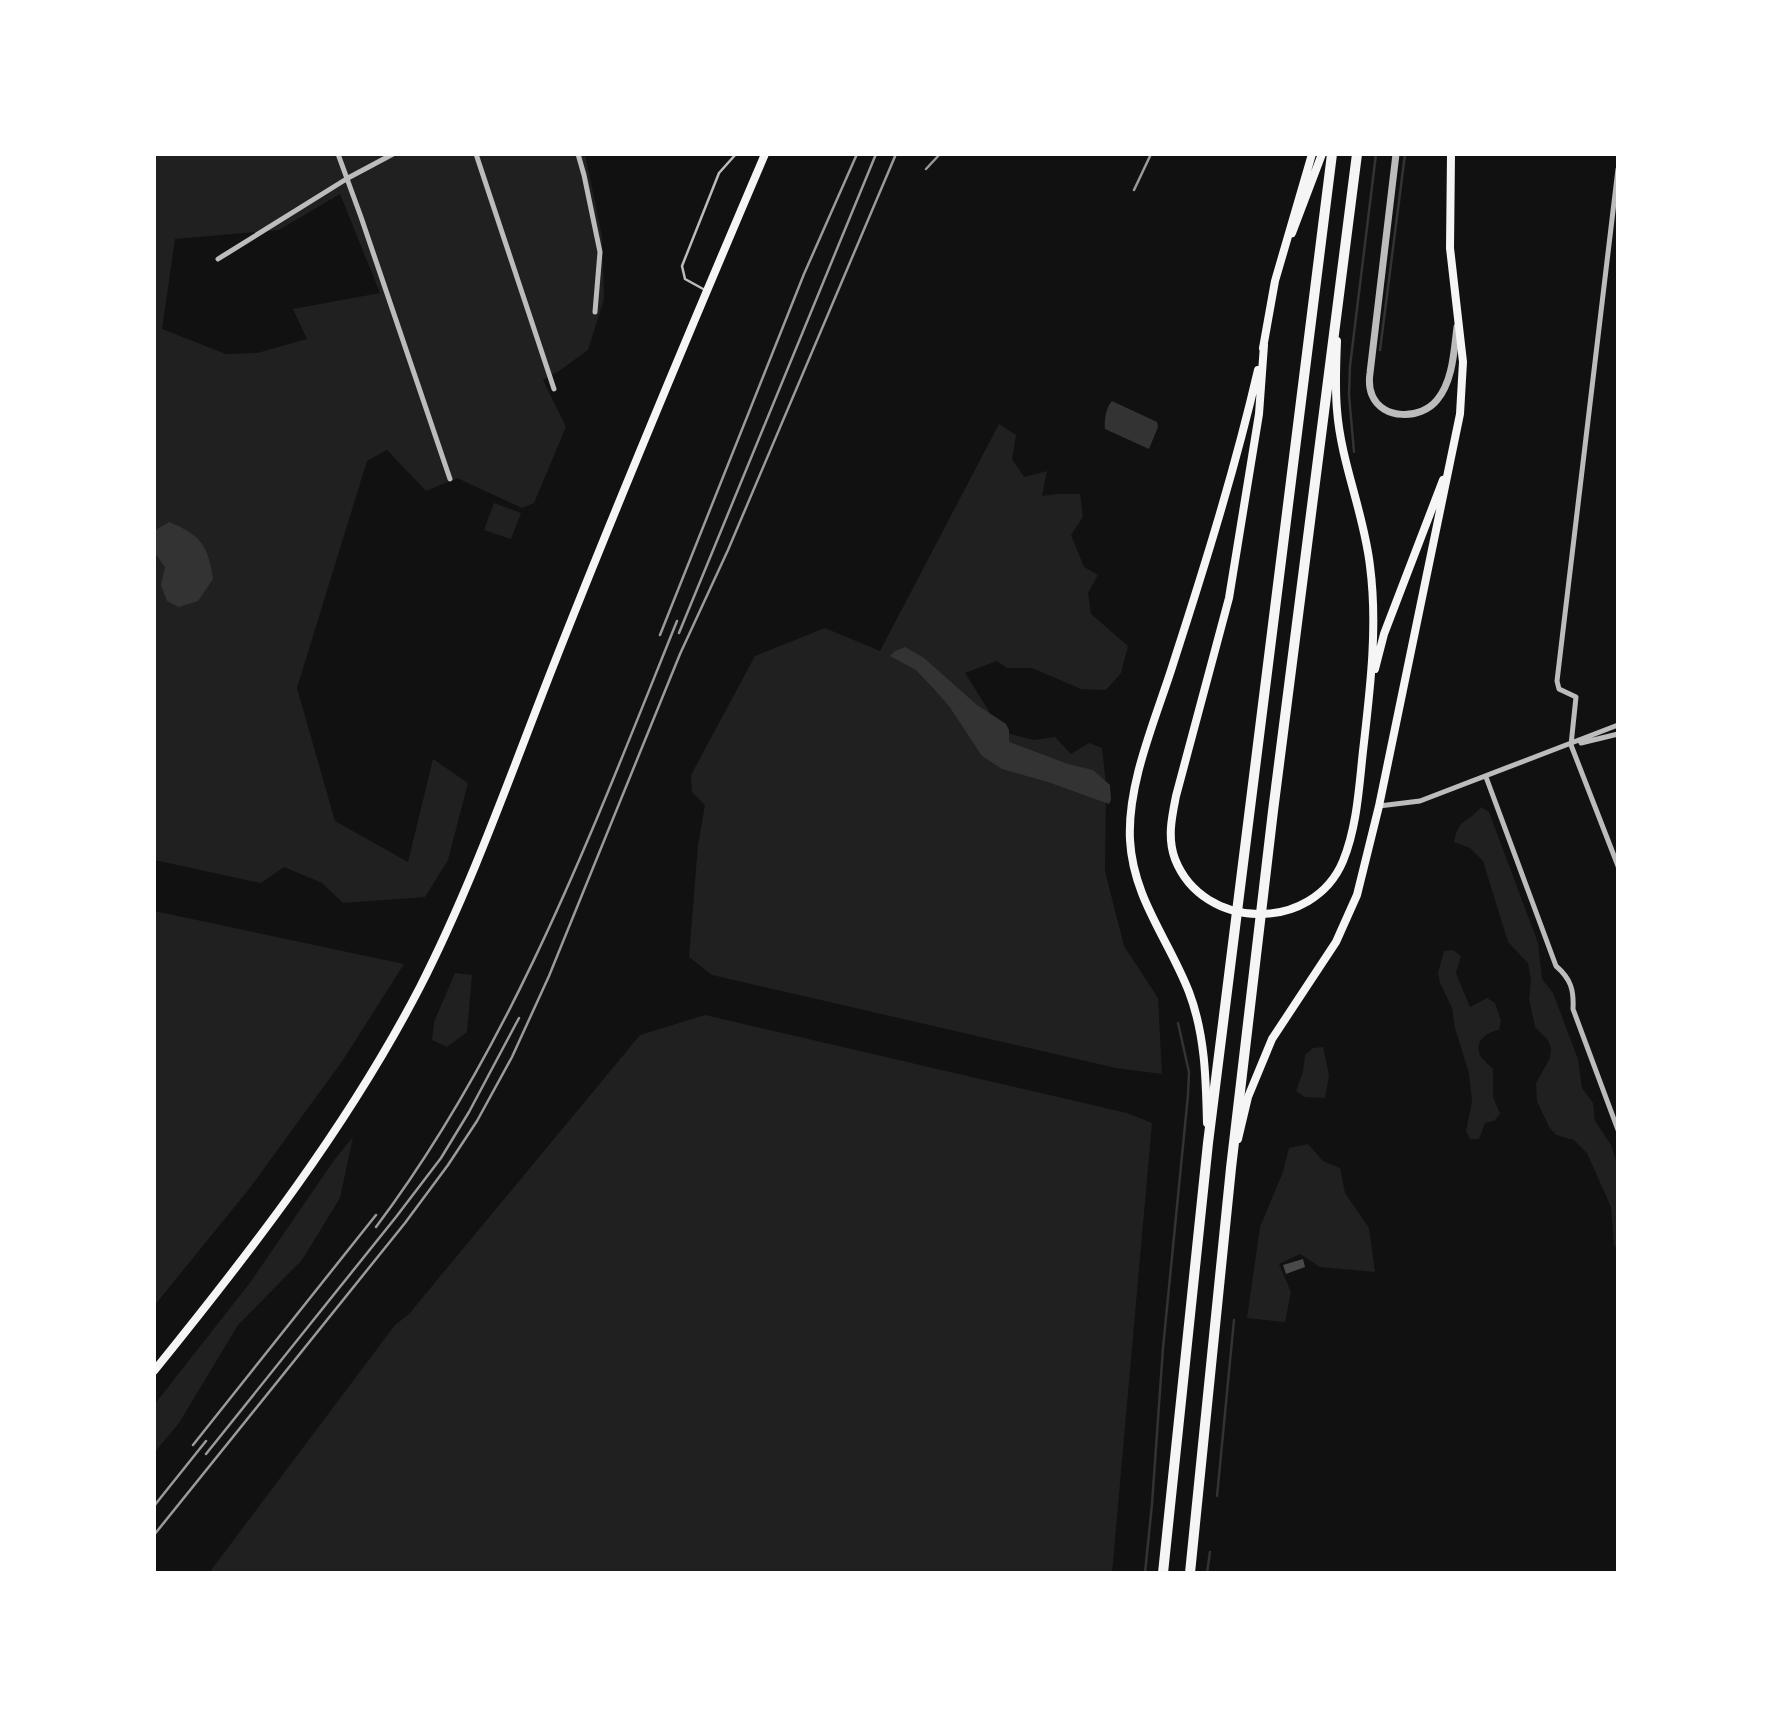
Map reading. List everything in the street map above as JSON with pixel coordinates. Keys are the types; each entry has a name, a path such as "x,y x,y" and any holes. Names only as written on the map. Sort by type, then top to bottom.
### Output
{"highway":[{"path":"1163,1573 1208,1143 1332,154"},
{"path":"1190,1573 1231,1168 1357,154"}],"main road":[{"path":"154,1371 261,1237 302,1179 360,1091 419,988 481,852 562,644 765,154"},
{"path":"1208,1143 1205,1065 1199,1023 1188,989 1139,888 1130,843 1130,820 1143,760 1221,512 1264,345 1280,263 1312,154"},
{"path":"1280,263 1310,192 1322,154"},
{"path":"1231,1168 1248,1097 1272,1039 1336,942 1348,918 1357,895 1379,806 1460,414 1462,362 1459,312 1450,248 1451,154"},
{"path":"1264,345 1259,414 1229,598 1171,822 1174,858 1192,885 1222,906 1247,914 1273,914 1307,902 1321,891 1342,863 1359,788 1371,685 1373,617 1370,566 1362,517 1343,445 1337,410 1337,307"},
{"path":"1371,685 1384,634 1454,448"}],"street":[{"path":"338,154 450,479"},
{"path":"218,259 348,178 393,154"},
{"path":"475,154 555,388"},
{"path":"578,154 600,252 595,312"},
{"path":"1396,154 1369,386 1372,397 1381,406 1404,415 1416,414 1437,401 1451,368 1459,312"},
{"path":"1618,169 1557,681 1559,689 1576,697 1571,745 1618,866"},
{"path":"1379,806 1420,801 1618,725"},
{"path":"1571,745 1618,734"},
{"path":"1486,777 1556,966 1572,983 1573,1009 1618,1130"}],"lane":[{"path":"708,291 685,279 682,266 719,173 736,154"}],"shaded area":[{"path":"154,154 585,154 602,236 604,299 588,350 543,380 566,427 534,503 522,508 457,478 426,491 387,450 367,461 297,688 335,821 408,862 433,759 468,783 448,860 425,897 343,903 322,883 284,867 261,883 154,860","holes":["340,194 380,293 293,309 307,339 257,353 226,354 162,329 175,239 279,230"]},
{"path":"1112,401 1157,422 1158,427 1149,449 1105,429 1106,414"},
{"path":"999,424 1016,435 1012,459 1024,477 1047,471 1042,496 1080,494 1083,517 1071,535 1084,567 1098,575 1088,593 1091,614 1128,646 1121,673 1106,690 1081,689 1032,668 1007,668 997,661 965,673 1002,732 1034,740 1055,737 1071,754 1089,743 1102,748 1106,785 1105,871 1124,946 1158,998 1162,1074 1116,1068 712,975 689,957 698,845 705,805 692,792 691,775 755,656 825,628 880,651"},
{"path":"494,503 521,513 511,539 484,530"},
{"path":"169,522 189,532 201,543 209,558 213,579 198,601 179,607 167,601 161,585 165,567 154,552 154,531"},
{"path":"905,647 924,658 977,705 1006,724 1009,742 1068,764 1093,770 1110,785 1109,804 1002,769 982,756 949,706 934,689 916,670 890,656"},
{"path":"1481,807 1489,812 1538,943 1542,979 1553,993 1578,1059 1582,1088 1593,1103 1595,1121 1611,1145 1618,1167 1618,1252 1614,1245 1611,1207 1587,1153 1574,1140 1556,1135 1549,1127 1537,1101 1536,1083 1550,1058 1551,1048 1548,1040 1535,1027 1529,999 1531,980 1528,963 1508,942 1483,861 1470,848 1454,842 1461,824"},
{"path":"154,911 404,964 343,1060 249,1189 154,1306"},
{"path":"1453,950 1461,956 1456,973 1470,1007 1487,998 1495,1003 1501,1021 1499,1030 1486,1035 1479,1045 1481,1057 1493,1069 1493,1097 1500,1114 1494,1121 1485,1123 1479,1139 1470,1139 1466,1131 1472,1101 1469,1073 1455,1028 1452,1008 1438,973 1444,951"},
{"path":"455,973 472,975 467,1032 447,1047 432,1040 434,1022"},
{"path":"705,1015 1127,1113 1152,1123 1112,1573 209,1573 395,1325 409,1314 640,1035"},
{"path":"1323,1047 1329,1075 1325,1098 1305,1097 1296,1091 1303,1072 1305,1055 1313,1048"},
{"path":"353,1137 340,1198 302,1260 238,1325 179,1423 154,1453 154,1405 249,1284"},
{"path":"1308,1144 1323,1161 1340,1168 1345,1193 1369,1228 1375,1272 1320,1267 1300,1254 1279,1264 1291,1292 1285,1322 1247,1318 1260,1227 1283,1172 1289,1148"}],"building":[{"path":"1303,1259 1305,1267 1286,1274 1283,1265"}],"waterway":[{"path":"1354,452 1349,395 1350,366 1376,154"},
{"path":"1380,350 1405,154"},
{"path":"1145,1573 1163,1348 1188,1095 1189,1072 1178,1023"},
{"path":"1217,1496 1234,1320"},
{"path":"1207,1573 1210,1552"}],"railway":[{"path":"660,635 804,274 857,154"},
{"path":"679,633 876,154"},
{"path":"154,1535 405,1223 477,1121 512,1057 549,976 680,654 728,550 896,154"},
{"path":"926,169 940,154"},
{"path":"1134,190 1151,154"},
{"path":"376,1227 425,1158 509,1011 581,856 677,621"},
{"path":"206,1454 441,1158 519,1018"},
{"path":"193,1445 376,1215"},
{"path":"154,1506 206,1441"}]}
